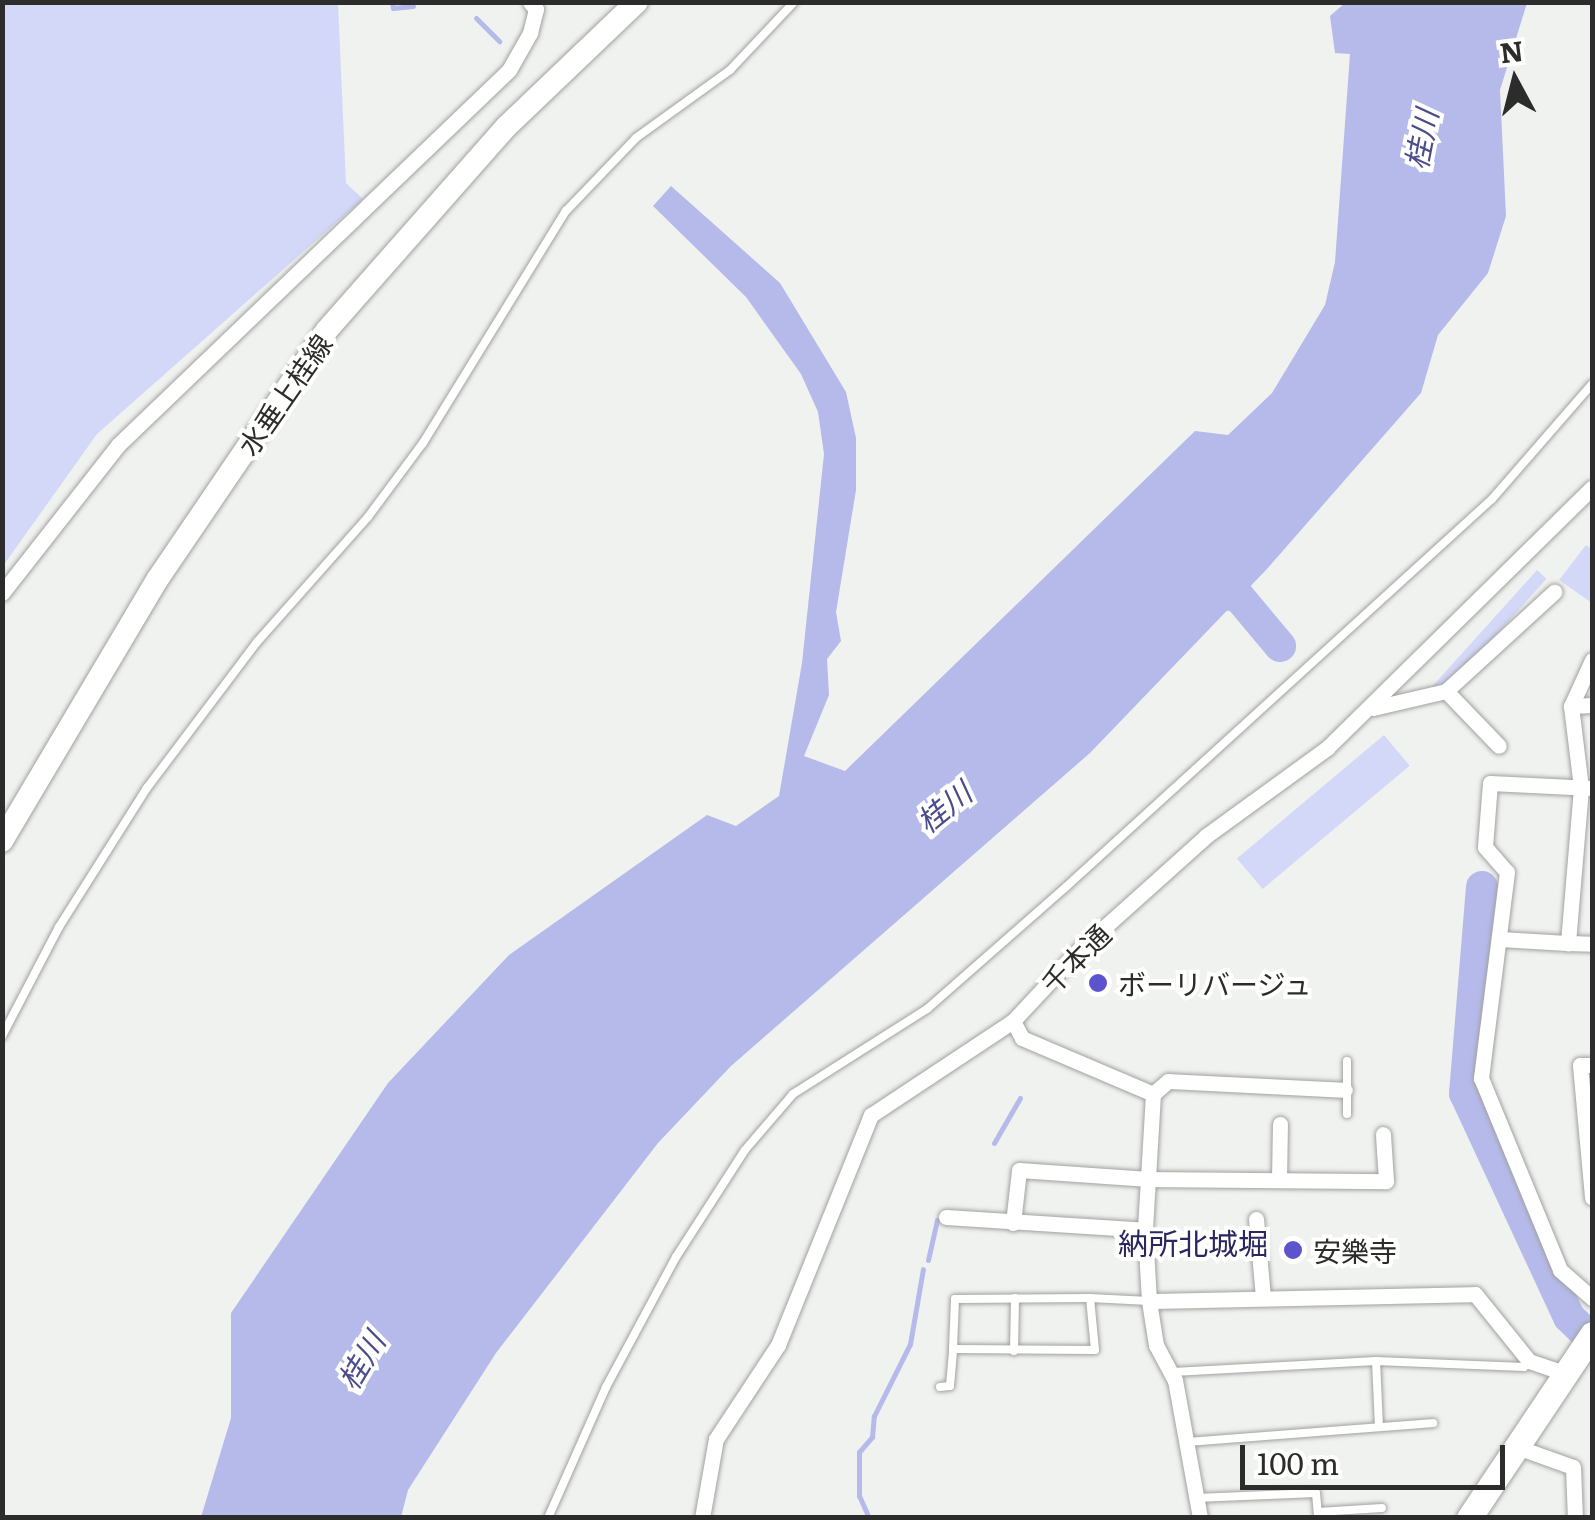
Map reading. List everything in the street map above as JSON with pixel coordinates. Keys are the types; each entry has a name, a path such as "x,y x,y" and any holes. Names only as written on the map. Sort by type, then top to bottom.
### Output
{"main road":[{"name":"水垂上桂線","path":"2,841 157,580 326,330 506,127 637,2"},
{"path":"1469,1518 1592,1334"}],"street":[{"path":"2,593 118,445 509,70 530,33 536,8 530,2"},
{"name":"千本通","path":"702,1518 716,1439 778,1345 860,1130 871,1116 1013,1021 1078,952 1206,836 1370,709 1592,488"},
{"path":"1370,709 1446,691 1554,592"},
{"path":"1568,943 1584,859 1587,788 1571,706 1592,660"},
{"path":"1446,691 1499,746"},
{"path":"1571,706 1592,705"},
{"path":"1587,788 1490,783 1485,847 1507,872 1481,1078 1560,1270 1592,1298"},
{"path":"1499,939 1592,944"},
{"path":"1013,1021 1022,1038 1152,1094"},
{"path":"1592,1065 1580,1065 1589,1130 1592,1198"},
{"path":"1152,1094 1168,1082 1345,1090"},
{"path":"1152,1094 1145,1230 1149,1301 1156,1345 1173,1372 1200,1518"},
{"path":"1279,1180 1280,1124"},
{"path":"1013,1223 1020,1170 1149,1179 1386,1181 1383,1134"},
{"path":"946,1217 1145,1230"},
{"path":"1256,1219 1262,1298"},
{"path":"1149,1301 1475,1294 1528,1362 1572,1366"},
{"path":"1516,1447 1572,1467 1575,1518"}],"lane":[{"path":"2,1036 59,928 147,788 257,642 368,518 423,443 566,210 636,138 730,70 794,2"},
{"path":"548,1518 606,1386 676,1258 745,1150 792,1094 927,1008 1066,886 1492,499 1592,384"},
{"path":"1347,1061 1347,1114"},
{"path":"1014,1298 1014,1351"},
{"path":"953,1349 1094,1350 1090,1298"},
{"path":"940,1387 950,1386 955,1299 1149,1301"},
{"path":"1376,1361 1380,1427"},
{"path":"1173,1372 1376,1361 1524,1367 1528,1362"},
{"path":"1188,1442 1433,1423"},
{"path":"1196,1498 1316,1492 1318,1515 1382,1508"}],"shaded area":[{"path":"3,2 338,3 346,183 363,199 97,434 3,566"},
{"path":"1586,545 1592,549 1592,603 1559,580"},
{"path":"1537,570 1547,579 1442,695 1432,687"},
{"path":"1384,735 1410,766 1263,889 1237,858"}],"water":[{"name":"桂川","path":"1345,3 1527,3 1500,90 1506,216 1488,273 1438,335 1421,393 1266,570 1090,753 731,1066 658,1143 496,1353 408,1490 401,1517 201,1517 231,1418 231,1313 388,1083 509,955 707,815 736,826 779,796 802,663 824,454 818,412 801,374 746,297 653,206 671,186 780,283 846,392 856,438 856,490 836,612 841,641 827,659 829,695 804,756 845,771 1195,431 1228,435 1272,393 1325,305 1335,262 1350,54 1335,53 1330,16"}],"waterway":[{"path":"392,2 393,8 413,6"},
{"path":"476,18 499,41"},
{"path":"1199,587 1239,597 1280,646"},
{"path":"1482,887 1465,1093 1569,1317 1592,1339"},
{"path":"994,1143 1020,1098"},
{"path":"928,1260 937,1220"},
{"path":"869,1518 859,1496 859,1452 872,1437 874,1416 910,1344 923,1269"}],"place":[{"name":"ボーリバージュ","path":"1098,983"},
{"name":"安樂寺","path":"1293,1250"}],"district":[{"name":"納所北城堀","path":"1193,1242"}]}
